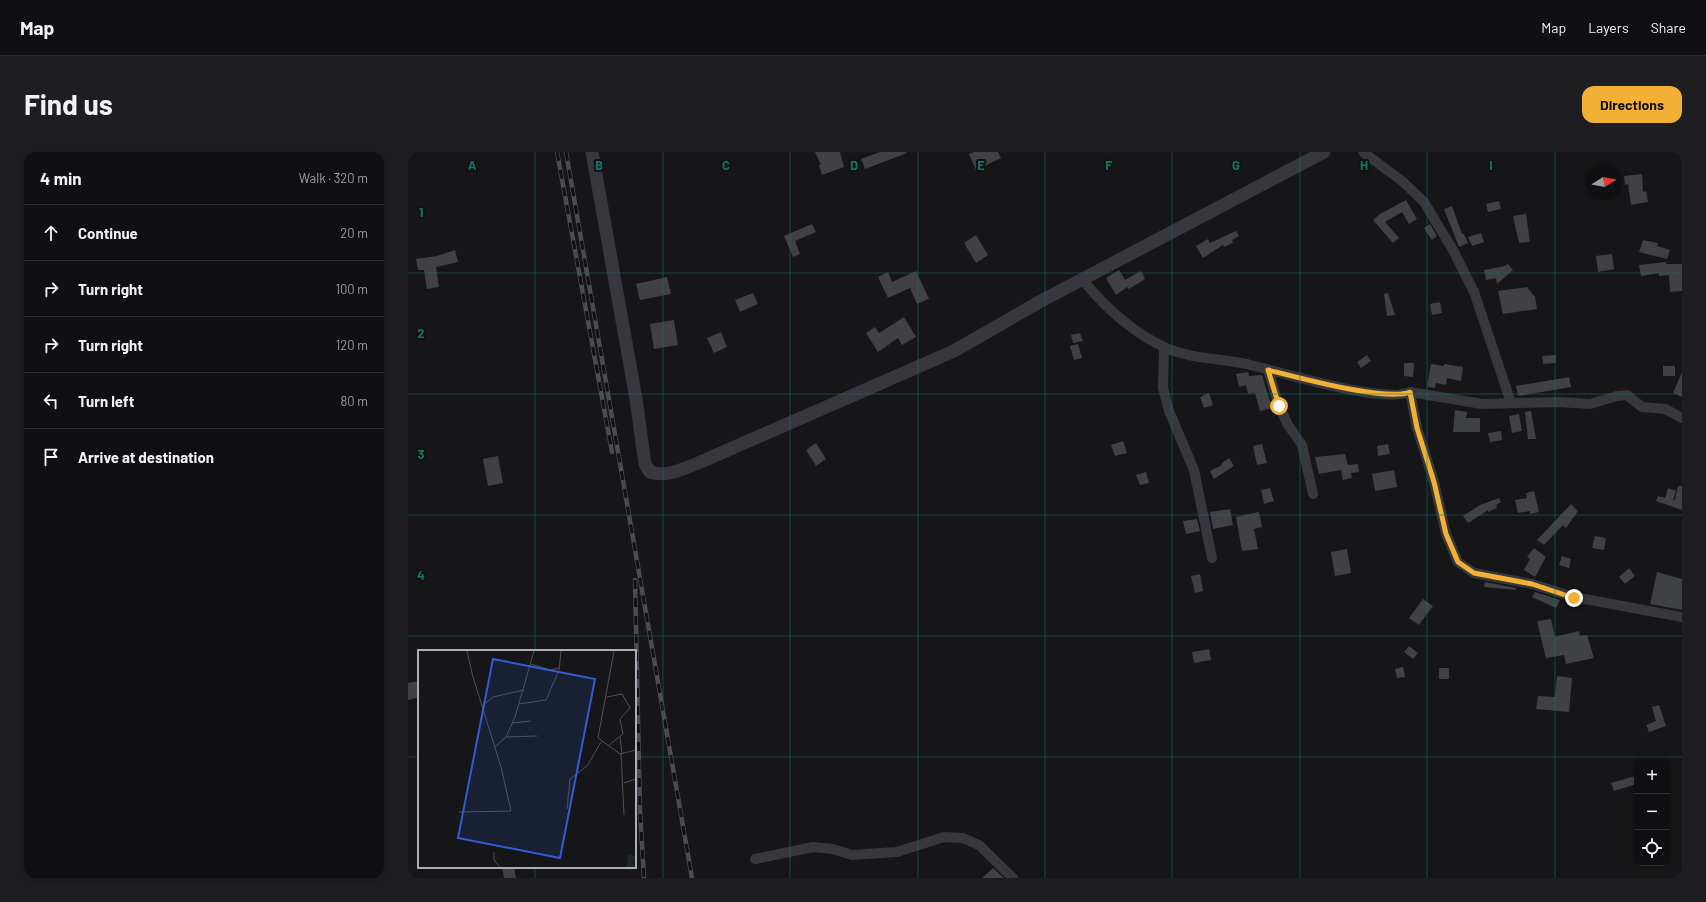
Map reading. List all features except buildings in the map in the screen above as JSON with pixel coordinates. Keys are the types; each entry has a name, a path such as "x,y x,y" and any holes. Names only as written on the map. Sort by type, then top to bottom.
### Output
{"street":[{"path":"592,152 636,399 645,464 650,472 661,475 672,473 696,464 954,351 1082,279 1324,152"},
{"path":"1363,152 1402,181 1424,202 1453,250 1474,292 1511,403"},
{"path":"1082,279 1100,301 1139,332 1164,347 1189,356 1246,364 1366,392 1403,395 1410,392 1482,404 1558,402 1590,404 1617,396 1627,395 1642,407 1665,410 1682,418"},
{"path":"1164,347 1163,388 1169,411 1194,470 1212,558"},
{"path":"1268,370 1279,406 1288,425 1302,445 1313,494"},
{"path":"1410,392 1417,428 1434,482 1446,534 1458,562 1465,568 1474,573 1550,588 1574,598 1682,617"},
{"path":"755,859 813,847 833,849 852,855 897,852 944,837 963,838 979,845 1013,878"}],"railway":[{"path":"557,152 612,452"},
{"path":"566,152 692,878"},
{"path":"635,580 640,811 644,878"}],"route":[{"path":"1279,406 1268,370 1366,392 1403,395 1410,392 1417,428 1434,482 1446,534 1458,562 1474,573 1550,588 1574,598"}]}
